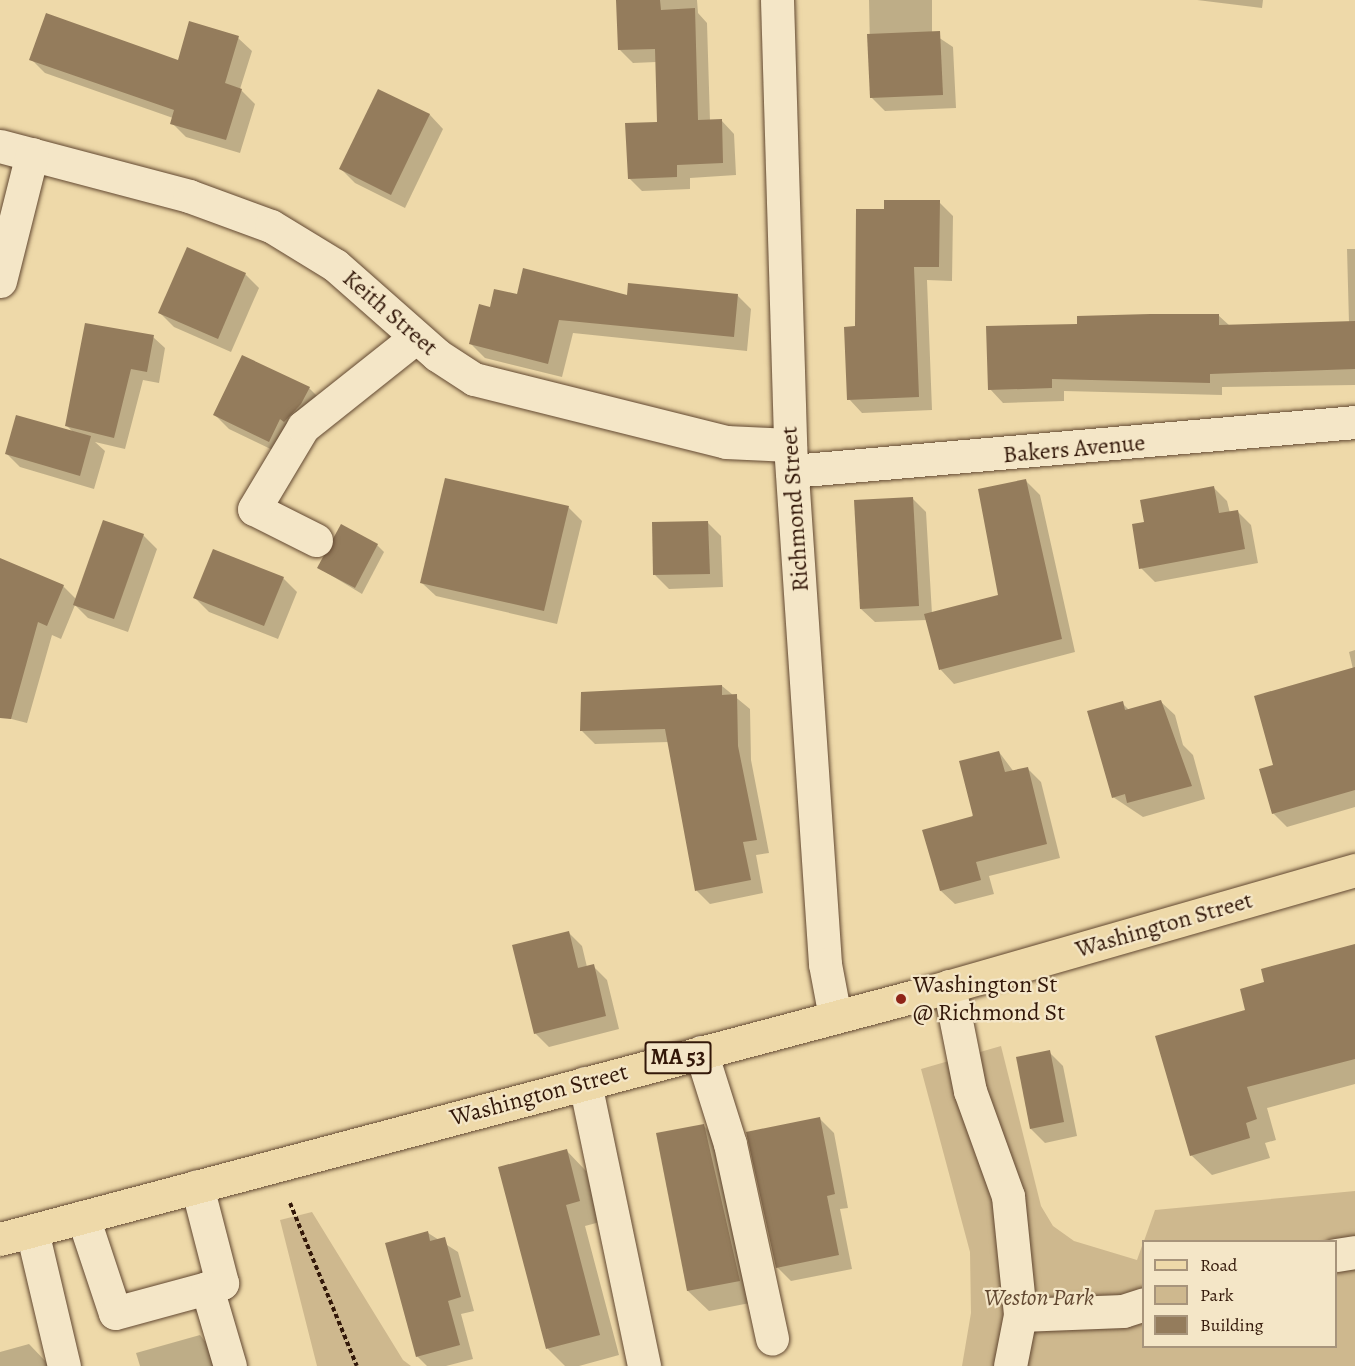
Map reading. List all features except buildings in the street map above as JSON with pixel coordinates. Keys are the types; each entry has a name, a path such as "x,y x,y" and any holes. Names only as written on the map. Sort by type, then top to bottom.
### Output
{"main road":[{"name":"Washington Street","path":"0,1239 950,986 1355,870"}],"street":[{"name":"Richmond Street","path":"777,0 791,458 825,964 835,1017"},
{"name":"Keith Street","path":"0,146 189,196 271,226 335,265 455,369 495,387 791,458"},
{"path":"0,281 32,154"},
{"path":"316,540 254,508 303,428 416,337"},
{"name":"Bakers Avenue","path":"791,458 1355,422"},
{"path":"950,986 970,1091 1008,1196 1020,1315 1010,1366"},
{"path":"701,1052 730,1144 772,1339"},
{"path":"585,1083 644,1366"},
{"path":"83,1217 115,1313 207,1288 222,1283 197,1186"},
{"path":"32,1231 64,1366"},
{"path":"1337,1255 1355,1252"},
{"path":"207,1288 230,1366"},
{"path":"1020,1315 1123,1311 1142,1304"}],"path":[{"path":"278,1164 298,1230 357,1366"}],"green space":[{"name":"Weston Park","path":"1001,1046 1041,1206 1053,1226 1074,1241 1137,1260 1142,1246 1142,1348 1337,1348 1337,1240 1144,1240 1155,1210 1355,1191 1355,1366 962,1366 971,1313 970,1252 921,1069"},
{"path":"312,1212 403,1360 411,1366 317,1366 280,1220"}],"place":[{"name":"Washington St @ Richmond St","path":"901,999"}]}
